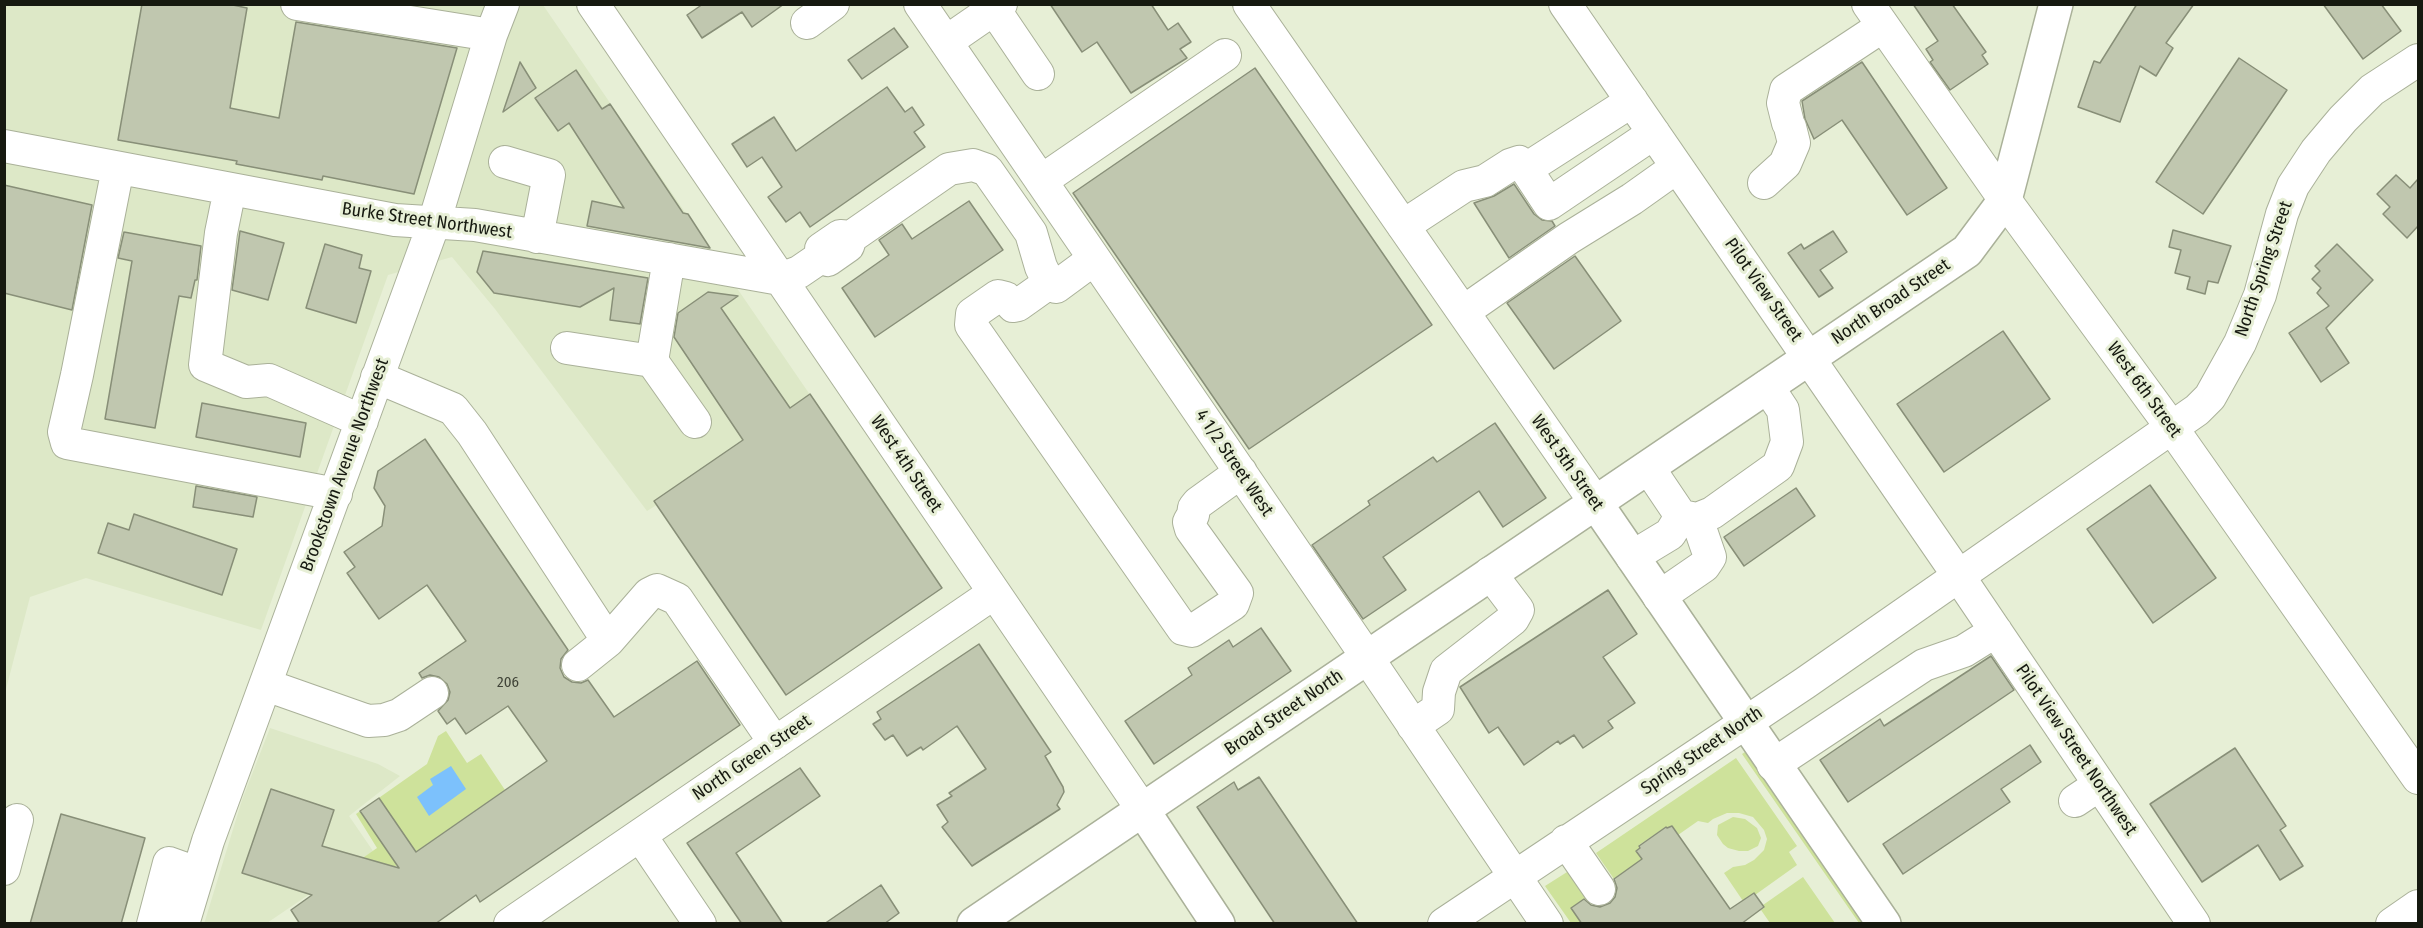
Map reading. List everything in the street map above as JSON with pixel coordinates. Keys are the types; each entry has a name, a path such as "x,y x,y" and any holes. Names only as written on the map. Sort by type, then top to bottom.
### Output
{"main road":[{"name":"North Broad Street","path":"1595,502 1967,251 2005,200 2056,4"},
{"name":"West 5th Street","path":"1595,502 1744,723 1884,924"},
{"name":"Broad Street North","path":"974,924 1595,502"},
{"name":"West 4th Street","path":"1142,810 1218,924"}],"street":[{"path":"297,4 497,20"},
{"path":"432,4 497,20"},
{"name":"West 4th Street","path":"593,4 1142,810"},
{"path":"807,23 833,4"},
{"name":"West 5th Street","path":"1249,4 1595,502"},
{"name":"Pilot View Street","path":"1565,4 1959,577"},
{"name":"4 1/2 Street West","path":"925,6 946,42 1547,924"},
{"path":"946,42 997,7 1038,75"},
{"path":"1764,183 1785,164 1794,143 1783,104 1786,90 1875,15"},
{"name":"West 6th Street","path":"1875,15 2005,200 2172,428 2418,777"},
{"name":"Brookstown Avenue Northwest","path":"183,924 197,873 434,223 497,20"},
{"path":"1041,181 1226,55"},
{"name":"North Spring Street","path":"1959,577 2197,411 2210,397 2240,343 2260,295 2282,214 2293,186 2316,151 2343,119 2372,90 2418,60"},
{"path":"1526,169 1632,101"},
{"path":"1403,226 1464,186 1485,181 1519,162 1549,204 1654,133"},
{"name":"Burke Street Northwest","path":"4,146 395,220 475,225 780,279"},
{"path":"505,162 549,175 537,237"},
{"path":"780,279 799,272 821,257 821,249 840,236 850,237 949,169 973,165 987,170 1031,233 1041,267 1050,282"},
{"path":"1463,312 1569,238 1632,199 1677,167"},
{"path":"118,168 64,432 67,443 336,494"},
{"path":"230,189 221,233 205,365 246,382 269,380 362,421"},
{"path":"1090,253 1018,305 1013,306 1006,298 998,296 972,314 971,325 1183,629 1192,631 1233,604 1237,593 1191,529 1189,522 1193,515 1200,517 1206,514 1245,479"},
{"path":"669,259 652,361 695,422"},
{"path":"567,348 652,361"},
{"path":"377,377 453,409 472,433 608,640"},
{"path":"1632,557 1670,534 1689,517 1712,513 1778,466 1787,442 1784,410 1767,386"},
{"path":"1648,466 1689,517 1710,557 1704,566 1659,597"},
{"path":"1413,726 1438,709 1439,692 1446,671 1513,620 1518,610 1490,573"},
{"name":"Pilot View Street Northwest","path":"1959,577 1996,631 2087,793 2179,918"},
{"name":"Spring Street North","path":"1444,924 1959,577"},
{"path":"578,665 608,640 649,594 657,590 677,599 775,743"},
{"name":"North Green Street","path":"510,924 994,593"},
{"path":"1773,765 1924,665 1964,651 1996,631"},
{"path":"266,685 368,721 384,720 399,715 432,693"},
{"path":"4,869 17,820"},
{"path":"640,835 700,924"},
{"path":"1566,841 1599,889"},
{"path":"153,924 168,863 197,873"},
{"path":"2392,924 2418,906"}],"shaded area":[{"path":"5,5 543,5 817,405 647,511 495,309 452,257 388,275 261,630 86,578 30,597 5,693"},
{"path":"270,728 378,764 400,776 349,816 373,851 267,923 204,924 242,800"}],"green space":[{"path":"446,731 467,763 481,754 505,790 371,883 351,866 377,848 356,814 427,764 438,736"},
{"path":"1745,752 1865,923 1859,923 1742,754"},
{"path":"1736,758 1797,846 1789,852 1797,865 1743,901 1724,873 1733,867 1745,865 1754,860 1764,850 1767,839 1764,830 1753,817 1739,813 1727,813 1708,823 1698,821 1678,835 1672,826 1666,827 1639,845 1640,848 1636,851 1642,859 1614,879 1596,853"},
{"path":"1733,817 1745,819 1757,828 1761,838 1758,846 1748,851 1739,851 1723,844 1717,835 1718,825"},
{"path":"1575,867 1592,894 1571,908 1582,923 1571,923 1545,886"},
{"path":"1803,877 1835,923 1770,923 1761,910 1764,908 1763,905"}],"water":[{"path":"451,766 466,789 429,816 417,797 433,785 430,779"}],"building":[{"path":"142,4 228,4 247,8 230,108 279,118 296,22 457,48 414,194 323,176 322,180 236,164 237,161 118,140"},
{"path":"703,4 784,4 752,27 742,12 702,38 687,15"},
{"path":"1050,4 1151,4 1168,30 1178,23 1191,42 1180,49 1187,58 1131,93 1097,42 1082,52"},
{"path":"1913,4 1952,4 1986,52 1982,55 1988,64 1950,90 1930,62 1933,60 1926,49 1938,41"},
{"path":"2137,4 2194,4 2166,43 2173,48 2156,76 2140,66 2120,122 2078,107 2094,61 2100,63"},
{"path":"2323,4 2381,4 2401,31 2363,59"},
{"path":"894,28 908,47 862,79 848,60"},
{"path":"2239,58 2287,90 2203,214 2156,182"},
{"path":"520,62 536,88 503,112"},
{"path":"1862,62 1947,188 1907,215 1842,120 1814,139 1805,119 1802,101"},
{"path":"1255,68 1432,325 1249,449 1073,193"},
{"path":"576,70 602,109 610,104 683,213 688,214 710,248 587,226 592,201 624,208 569,123 558,131 535,98"},
{"path":"887,87 905,112 912,107 924,125 914,132 925,147 810,227 800,212 786,222 768,197 782,187 762,157 747,167 732,144 774,117 796,151"},
{"path":"2396,175 2410,188 2418,179 2418,226 2407,238 2383,214 2390,207 2377,194"},
{"path":"1514,184 1534,214 1542,220 1552,221 1555,226 1509,258 1474,203 1494,196"},
{"path":"4,185 92,205 72,310 4,293"},
{"path":"969,201 1003,250 875,337 842,288 889,255 879,240 902,224 912,239"},
{"path":"2173,230 2231,246 2218,283 2208,281 2205,294 2187,289 2190,277 2175,273 2181,250 2169,247"},
{"path":"240,231 284,243 268,300 232,290"},
{"path":"1833,231 1847,252 1820,270 1833,288 1819,297 1788,253 1801,244 1804,249"},
{"path":"124,232 201,246 197,280 195,280 191,298 179,296 155,428 105,419 132,261 118,258"},
{"path":"325,244 362,255 359,268 371,271 356,323 306,308"},
{"path":"2337,244 2373,280 2326,328 2349,363 2321,382 2289,333 2329,306 2317,293 2321,288 2312,279 2320,271 2315,266"},
{"path":"483,251 648,278 640,324 610,320 614,288 580,307 494,293 477,272"},
{"path":"1575,256 1621,321 1554,369 1507,303"},
{"path":"708,292 738,296 721,308 790,408 810,394 942,588 786,695 654,501 743,440 674,337 678,313"},
{"path":"2003,331 2050,399 1944,472 1897,404"},
{"path":"202,403 306,423 300,457 196,437"},
{"path":"1495,423 1546,498 1503,527 1479,491 1383,557 1406,590 1363,619 1312,545 1370,505 1368,501 1433,457 1437,462"},
{"path":"425,439 568,650 561,659 560,668 564,677 572,682 581,683 588,680 614,717 697,661 740,725 480,902 476,895 435,924 300,924 291,910 312,895 242,873 271,789 334,810 322,846 399,868 360,811 379,798 416,852 547,761 508,706 466,734 455,718 447,724 438,711 448,700 450,692 447,684 439,677 430,675 422,678 419,673 466,641 427,585 379,619 347,573 355,567 344,552 382,526 385,506 374,488 378,471"},
{"path":"2150,485 2216,578 2153,623 2087,529"},
{"path":"196,486 257,497 253,517 193,507"},
{"path":"1796,488 1815,516 1744,566 1724,537"},
{"path":"134,514 237,549 222,595 98,553 108,523 129,530"},
{"path":"1608,590 1637,634 1603,657 1635,703 1608,721 1613,728 1583,748 1574,735 1560,744 1558,741 1524,765 1498,727 1489,733 1460,687"},
{"path":"1261,628 1291,671 1154,764 1125,721 1192,675 1188,668 1229,640 1233,647"},
{"path":"979,644 1051,752 1045,756 1064,792 1057,805 1060,809 972,866 942,827 948,822 937,805 952,796 949,793 986,769 957,726 923,750 921,747 907,756 893,735 885,740 873,724 881,719 877,712"},
{"path":"1991,656 2014,690 1848,802 1820,760 1880,719 1884,726"},
{"path":"2030,745 2041,762 2001,789 2010,802 1903,874 1883,844"},
{"path":"2235,748 2286,826 2280,830 2303,866 2280,880 2258,845 2202,882 2150,804"},
{"path":"800,768 820,796 736,853 783,924 742,924 687,843"},
{"path":"1259,777 1358,924 1275,924 1197,807 1234,782 1238,790"},
{"path":"61,814 145,838 121,924 30,924"},
{"path":"1672,826 1730,909 1754,893 1764,907 1741,924 1582,924 1571,908 1584,899 1591,905 1600,907 1610,903 1615,897 1617,888 1614,879 1642,859 1636,851 1640,848 1639,846 1666,827"},
{"path":"881,885 899,913 884,924 824,924"}]}
